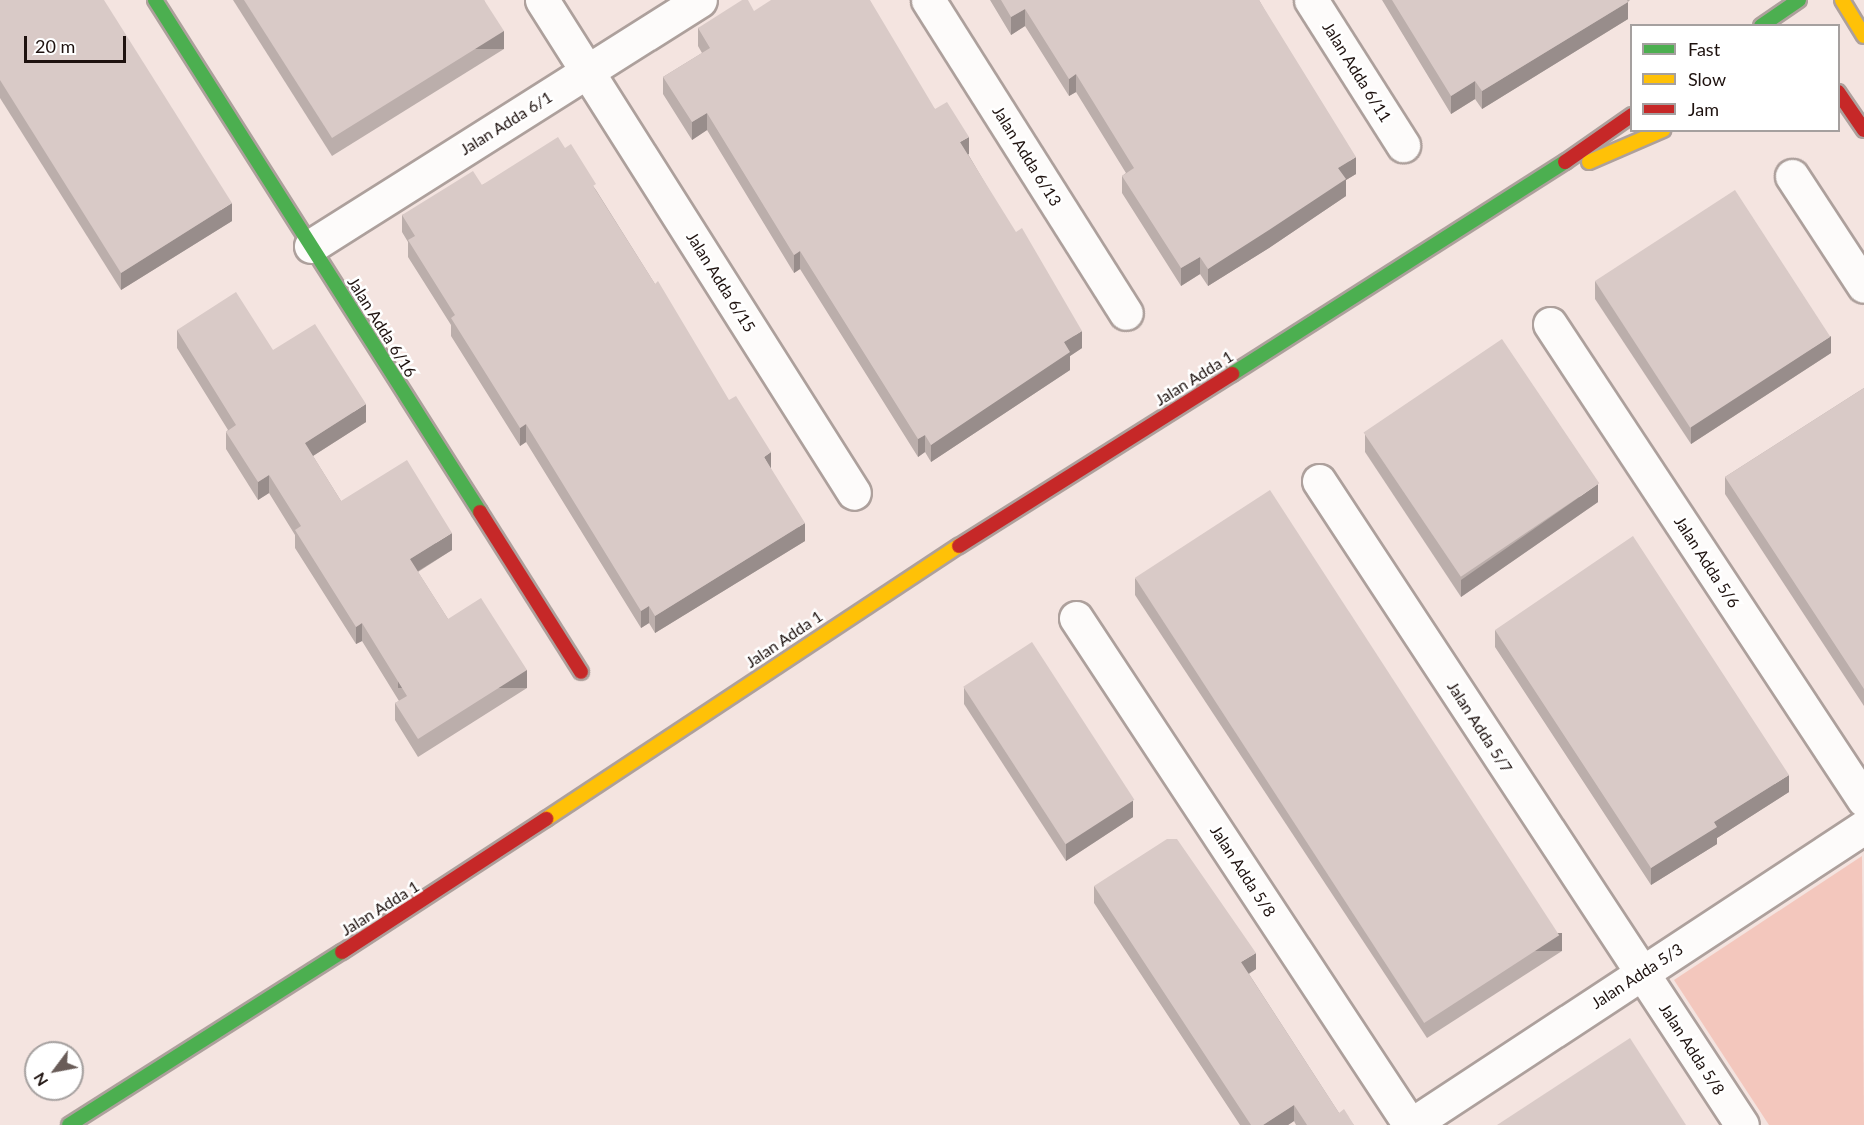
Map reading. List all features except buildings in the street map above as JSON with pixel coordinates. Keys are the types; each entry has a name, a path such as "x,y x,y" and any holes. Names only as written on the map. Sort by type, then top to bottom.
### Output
{"street":[{"name":"Jalan Adda 6/16","path":"155,0 581,672"},
{"name":"Jalan Adda 6/15","path":"542,0 854,493"},
{"name":"Jalan Adda 6/1","path":"311,246 700,0"},
{"name":"Jalan Adda 6/13","path":"928,0 1126,313"},
{"name":"Jalan Adda 6/11","path":"1311,0 1403,145"},
{"path":"1764,24 1799,0"},
{"path":"1842,0 1858,29"},
{"path":"1784,10 1793,24"},
{"path":"1840,94 1864,130"},
{"name":"Jalan Adda 1","path":"69,1125 443,888 853,613 1524,190 1630,116"},
{"name":"Jalan Adda 1","path":"1524,190 1658,132"},
{"path":"1792,176 1864,286"},
{"name":"Jalan Adda 5/6","path":"1550,324 1864,800"},
{"name":"Jalan Adda 5/7","path":"1318,481 1642,973"},
{"name":"Jalan Adda 5/8","path":"1077,618 1410,1125"},
{"name":"Jalan Adda 5/3","path":"1410,1125 1864,827"},
{"name":"Jalan Adda 5/8","path":"1642,973 1742,1125"}],"shaded area":[{"path":"1862,856 1864,1125 1769,1125 1674,980"}],"traffic: fast":[{"path":"155,0 480,512"},
{"path":"1764,24 1799,0"},
{"path":"1232,374 1565,162"},
{"path":"69,1125 342,952"}],"traffic: slow":[{"path":"1842,0 1864,36"},
{"path":"1589,162 1658,132"},
{"path":"546,819 959,546"}],"traffic: jam":[{"path":"1840,95 1864,130"},
{"path":"1565,162 1630,116"},
{"path":"959,546 1232,374"},
{"path":"480,512 581,672"},
{"path":"342,952 546,819"}]}
